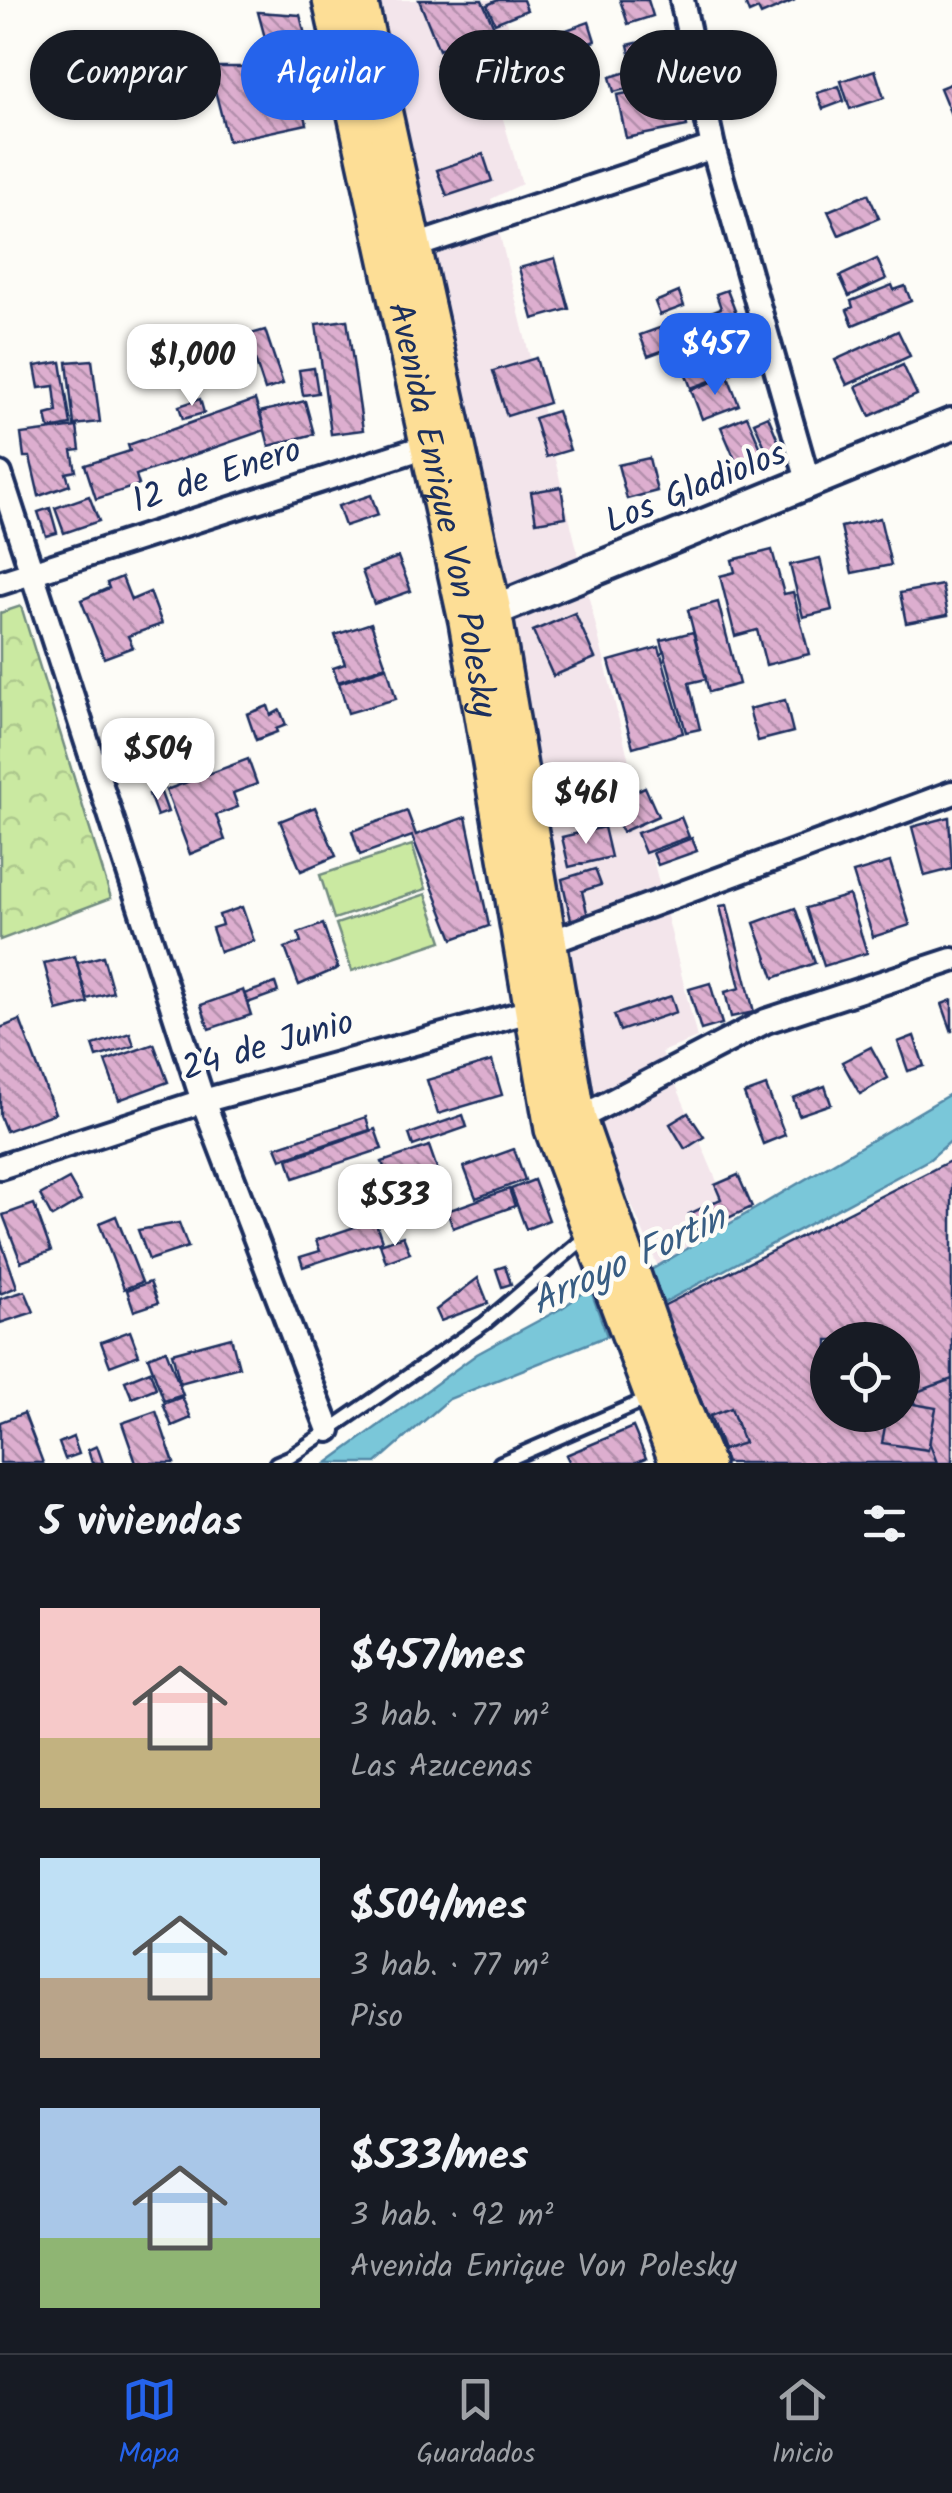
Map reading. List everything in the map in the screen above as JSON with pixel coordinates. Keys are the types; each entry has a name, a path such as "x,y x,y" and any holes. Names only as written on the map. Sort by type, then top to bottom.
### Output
{"main road":[{"name":"Avenida Enrique Von Polesky","path":"331,0 400,250 480,616 548,942 545,1007"},
{"name":"Avenida Enrique Von Polesky","path":"359,0 400,250"},
{"name":"Avenida Enrique Von Polesky","path":"480,616 565,1124 604,1245 647,1352"},
{"path":"647,1352 652,1398 678,1463"},
{"path":"647,1352 705,1463"}],"street":[{"path":"682,0 713,147 809,484"},
{"path":"400,250 713,147"},
{"name":"Los Gladiolos","path":"480,616 952,424"},
{"name":"12 de Enero","path":"0,583 443,442"},
{"path":"0,474 203,1101 329,1430"},
{"path":"548,942 952,792"},
{"path":"565,1124 766,1020 952,960"},
{"name":"24 de Junio","path":"0,1167 203,1101 545,1007"}],"lane":[{"path":"276,1463 604,1245"},
{"path":"500,1463 652,1398"}],"shaded area":[{"path":"371,0 500,0 509,27 439,30 439,120 503,120 522,184 491,199 697,1038 662,1052 749,1257 672,1300 598,1126 556,872 397,120 419,120 419,30 378,30"}],"green space":[{"path":"21,606 111,898 0,940 0,613"},
{"path":"412,845 426,889 334,919 320,875"},
{"path":"426,894 442,941 352,971 336,924"}],"water":[{"path":"952,1093 952,1140 930,1159 663,1303 651,1270"},
{"path":"590,1288 607,1336 449,1399 376,1463 327,1463 477,1354 562,1308"}],"building":[{"path":"419,0 482,0 494,27 439,30 439,50"},
{"path":"498,0 523,0 527,10 495,23 487,5"},
{"path":"620,0 648,0 653,16 628,24"},
{"path":"744,0 795,0 761,15 758,9 749,13"},
{"path":"258,12 300,15 304,30 263,30"},
{"path":"589,22 592,30 566,30"},
{"path":"221,67 241,67 241,120 306,120 307,124 228,141 221,114"},
{"path":"875,70 884,98 850,109 841,81"},
{"path":"620,74 620,90 614,92 610,77"},
{"path":"952,83 952,117 940,88"},
{"path":"839,86 844,101 823,109 817,93"},
{"path":"622,120 686,120 687,126 626,138"},
{"path":"483,154 492,181 447,196 437,170"},
{"path":"868,194 879,218 839,235 828,211"},
{"path":"555,258 569,309 533,319 519,268"},
{"path":"877,259 886,279 849,296 840,276"},
{"path":"892,285 894,290 905,286 911,301 853,325 847,310 853,307 851,301"},
{"path":"727,290 739,321 693,338 687,322 721,308 716,294"},
{"path":"679,292 684,306 660,315 655,302"},
{"path":"347,320 363,430 331,434 316,324"},
{"path":"673,323 681,344 648,356 640,335"},
{"path":"723,328 729,344 706,352 700,337"},
{"path":"265,330 283,384 265,390 247,335"},
{"path":"898,331 910,356 847,385 835,360"},
{"path":"204,339 210,356 188,364 182,348"},
{"path":"755,340 762,360 732,371 725,352"},
{"path":"723,349 732,373 691,388 682,364"},
{"path":"536,358 549,403 507,416 493,371"},
{"path":"92,360 100,422 74,425 67,362"},
{"path":"61,362 71,425 49,429 46,415 57,412 54,386 39,388 35,366"},
{"path":"903,365 917,395 870,416 856,386"},
{"path":"314,368 318,393 303,395 299,370"},
{"path":"728,376 739,405 702,419 691,390"},
{"path":"200,399 204,413 183,419 179,406"},
{"path":"255,400 265,430 136,475 139,485 96,499 85,465 130,451 128,445"},
{"path":"305,401 314,434 269,446 260,412"},
{"path":"557,411 570,450 546,457 534,418"},
{"path":"747,416 763,453 737,464 721,427"},
{"path":"768,416 782,450 769,456 754,422"},
{"path":"77,427 80,450 72,451 76,471 66,473 70,485 39,496 30,457 24,457 21,434"},
{"path":"649,458 657,491 627,499 618,465"},
{"path":"561,487 566,517 536,522 531,492"},
{"path":"371,495 378,515 345,526 338,506"},
{"path":"89,496 99,521 64,533 55,508"},
{"path":"50,508 57,533 46,536 38,512"},
{"path":"880,518 891,565 852,573 841,527"},
{"path":"772,550 784,594 793,592 809,654 766,665 757,630 735,636 720,576 735,572 732,560"},
{"path":"398,557 411,591 374,604 362,571"},
{"path":"820,558 832,610 803,617 790,565"},
{"path":"122,577 131,600 150,592 162,624 128,636 133,647 104,658 81,600 109,588 107,583"},
{"path":"942,585 948,615 906,623 900,593"},
{"path":"718,602 739,684 709,692 688,610"},
{"path":"575,613 595,658 553,676 533,631"},
{"path":"371,623 386,666 338,682 333,668 345,664 335,635"},
{"path":"693,632 706,679 689,683 700,729 686,732 661,640"},
{"path":"659,647 683,733 633,747 609,661"},
{"path":"387,667 396,699 348,713 339,683"},
{"path":"785,700 793,732 758,741 749,709"},
{"path":"268,706 271,715 280,710 286,725 256,740 247,714"},
{"path":"248,759 257,784 233,793 238,807 216,815 225,840 190,854 166,790"},
{"path":"645,787 658,816 622,832 609,803"},
{"path":"160,790 168,812 157,816 149,794"},
{"path":"315,807 336,856 301,871 280,821"},
{"path":"407,811 416,835 466,817 489,926 453,939 412,836 360,855 352,831"},
{"path":"681,817 689,837 645,853 637,833"},
{"path":"949,817 952,869 925,876 912,827"},
{"path":"604,827 611,857 569,867 562,837"},
{"path":"692,838 697,851 658,865 653,853"},
{"path":"890,862 910,925 873,937 853,873"},
{"path":"595,869 601,885 582,891 590,925 573,929 562,879"},
{"path":"849,895 867,953 824,966 806,908"},
{"path":"727,905 754,1012 731,1017 725,992 740,988 720,906"},
{"path":"242,907 254,941 220,952 212,928 222,925 219,915"},
{"path":"795,908 815,963 774,978 754,923"},
{"path":"323,924 338,968 299,985 285,948 301,942 298,933"},
{"path":"75,956 88,1003 57,1011 44,963"},
{"path":"103,956 113,992 87,999 77,963"},
{"path":"275,983 278,992 248,1003 244,994"},
{"path":"710,983 722,1024 701,1030 689,989"},
{"path":"243,990 251,1015 209,1029 201,1005"},
{"path":"671,996 676,1012 620,1031 614,1015"},
{"path":"952,1000 952,1032 942,1004"},
{"path":"20,1020 55,1113 6,1131 0,1116 0,1028"},
{"path":"130,1033 134,1046 97,1057 93,1045"},
{"path":"914,1036 924,1066 908,1071 898,1042"},
{"path":"154,1044 168,1082 119,1100 105,1061"},
{"path":"871,1047 888,1078 860,1094 842,1062"},
{"path":"492,1061 502,1095 438,1114 427,1080"},
{"path":"766,1086 785,1135 763,1144 744,1094"},
{"path":"825,1086 831,1104 799,1115 793,1098"},
{"path":"688,1113 704,1137 685,1149 670,1124"},
{"path":"463,1115 467,1127 413,1146 409,1134"},
{"path":"366,1117 370,1130 281,1159 276,1147"},
{"path":"375,1129 382,1149 294,1178 288,1159"},
{"path":"429,1146 445,1192 432,1196 438,1212 405,1223 382,1162"},
{"path":"514,1149 525,1180 476,1198 464,1167"},
{"path":"952,1160 952,1463 726,1463 663,1306"},
{"path":"738,1175 752,1207 698,1232 689,1214 721,1199 715,1185"},
{"path":"69,1179 81,1200 52,1217 40,1195"},
{"path":"534,1180 549,1220 526,1229 511,1189"},
{"path":"509,1189 515,1206 453,1228 447,1211"},
{"path":"34,1204 51,1251 21,1262 3,1215"},
{"path":"116,1216 142,1282 124,1289 99,1223"},
{"path":"375,1220 382,1241 303,1267 300,1257 320,1251 316,1240"},
{"path":"179,1223 188,1247 149,1260 138,1230"},
{"path":"403,1236 410,1253 386,1262 380,1244"},
{"path":"0,1238 17,1287 0,1294"},
{"path":"505,1266 511,1284 502,1287 496,1269"},
{"path":"478,1278 488,1303 441,1321 436,1310"},
{"path":"150,1282 158,1303 134,1311 127,1290"},
{"path":"25,1291 34,1312 0,1323 0,1299"},
{"path":"130,1331 139,1355 110,1366 101,1342"},
{"path":"231,1337 239,1367 180,1383 172,1353"},
{"path":"166,1350 183,1395 164,1401 148,1357"},
{"path":"150,1371 156,1388 132,1398 125,1381"},
{"path":"952,1379 952,1463 937,1463 920,1418 920,1391"},
{"path":"182,1397 191,1418 172,1426 163,1404"},
{"path":"920,1405 936,1408 928,1450 882,1443 884,1432 920,1432"},
{"path":"731,1408 744,1443 723,1450 710,1416"},
{"path":"156,1411 174,1463 136,1463 122,1423"},
{"path":"24,1413 43,1463 0,1463 0,1422"},
{"path":"633,1427 646,1458 635,1463 570,1463 566,1455"},
{"path":"73,1437 79,1454 65,1459 59,1443"},
{"path":"97,1446 103,1463 92,1463 88,1450"}],"water label":[{"name":"Arroyo Fortín","path":"629,1262"}]}
